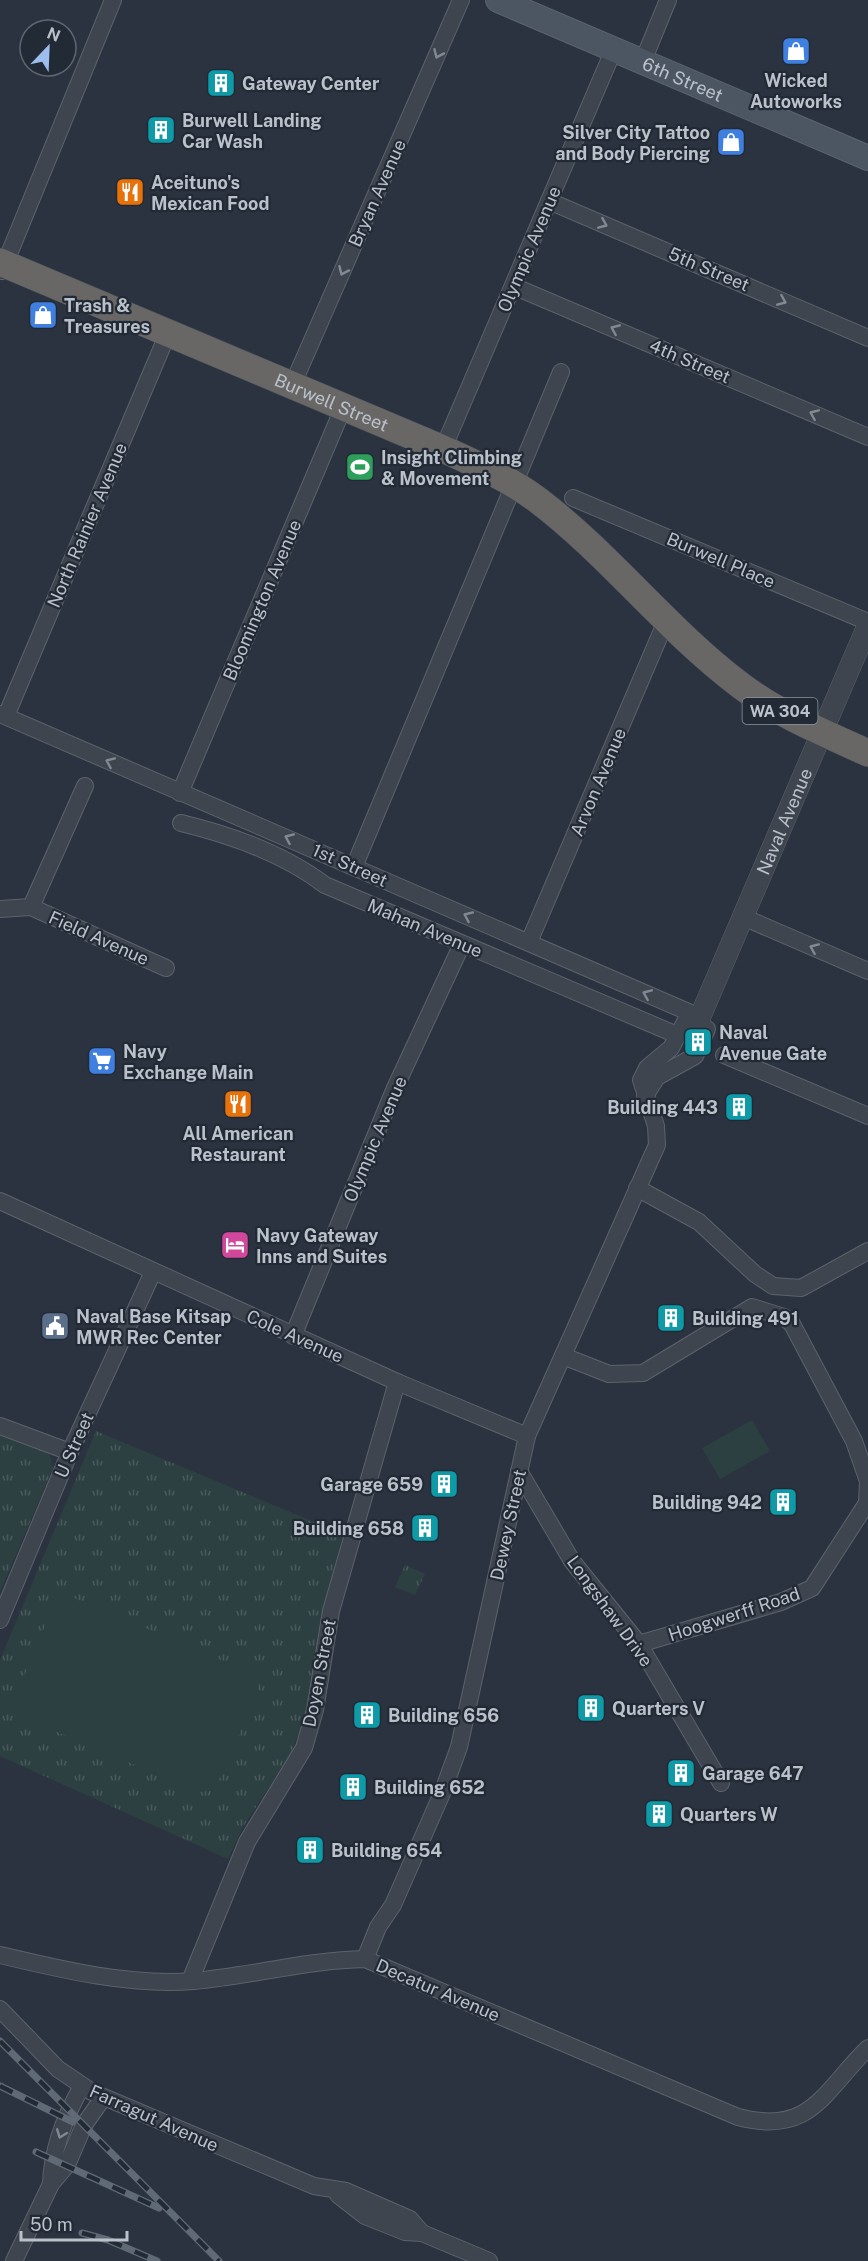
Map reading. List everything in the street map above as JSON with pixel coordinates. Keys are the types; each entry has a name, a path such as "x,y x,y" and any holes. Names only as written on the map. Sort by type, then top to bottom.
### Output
{"highway":[{"name":"Burwell Street","path":"1,267 168,333 443,449 514,484 573,529 666,621 741,686 778,710 868,753"}],"main road":[{"name":"6th Street","path":"498,0 868,158"}],"street":[{"path":"1,267 113,0"},
{"name":"Bryan Avenue","path":"292,386 461,0"},
{"path":"643,61 668,0"},
{"name":"Olympic Avenue","path":"443,449 614,49"},
{"name":"5th Street","path":"549,201 868,338"},
{"name":"4th Street","path":"513,286 868,437"},
{"name":"North Rainier Avenue","path":"3,715 168,333"},
{"path":"354,867 561,372"},
{"name":"Bloomington Avenue","path":"180,793 343,408"},
{"name":"Burwell Place","path":"573,498 868,624"},
{"name":"Arvon Avenue","path":"529,942 666,621"},
{"name":"Naval Avenue","path":"693,1025 743,917 868,624"},
{"name":"1st Street","path":"3,715 529,942 693,1025"},
{"path":"0,909 31,907 86,786"},
{"name":"Mahan Avenue","path":"181,823 212,830 300,866 325,885 462,944 693,1025"},
{"name":"Field Avenue","path":"31,907 166,968"},
{"path":"743,917 868,971"},
{"name":"Olympic Avenue","path":"293,1336 396,1088 462,944"},
{"path":"645,1096 657,1077 695,1056 693,1025"},
{"name":"Dewey Street","path":"365,1959 378,1927 393,1905 443,1791 459,1747 527,1436 657,1145 656,1126 641,1080 647,1068 658,1059 666,1060 688,1050 693,1025"},
{"path":"724,1055 868,1116"},
{"path":"637,1188 699,1222 755,1274 773,1287 801,1288 868,1251"},
{"name":"Cole Avenue","path":"0,1201 293,1336 527,1436"},
{"name":"U Street","path":"0,1620 70,1452 153,1272"},
{"name":"Hoogwerff Road","path":"563,1356 609,1374 642,1372 752,1307 784,1317 792,1324 854,1441 868,1481 867,1503 813,1588 781,1602 639,1644"},
{"name":"Doyen Street","path":"190,1981 247,1842 304,1748 315,1710 331,1611 397,1382"},
{"path":"0,1426 70,1452"},
{"name":"Longshaw Drive","path":"519,1471 572,1561 639,1644 721,1783"},
{"name":"Decatur Avenue","path":"0,1955 71,1972 129,1979 190,1981 256,1974 332,1959 365,1959 738,2117 761,2123 788,2121 805,2114 865,2056"},
{"name":"Farragut Avenue","path":"0,2009 58,2069 103,2098 314,2186 332,2190 365,2216 405,2232 422,2233 489,2261"},
{"path":"51,2184 51,2159 72,2104 82,2086"},
{"path":"14,2261 51,2184 67,2165 84,2125 103,2098"}],"green space":[{"path":"752,1420 770,1451 720,1479 702,1448"},
{"path":"96,1431 343,1534 321,1616 305,1716 291,1753 243,1827 228,1859 0,1756 0,1660"},
{"path":"0,1433 47,1451 53,1468 0,1592"},
{"path":"405,1565 425,1574 415,1595 395,1587"},
{"path":"62,1598 74,1598 251,1673 257,1681 258,1691 217,1784 209,1791 199,1792 24,1718 16,1709 15,1698 53,1607"}],"railway":[{"path":"0,2041 219,2261"},
{"path":"0,2086 73,2122"},
{"path":"36,2152 159,2208"},
{"path":"82,2233 108,2240 157,2261"}],"place":[{"name":"Wicked Autoworks","path":"796,51"},
{"name":"Gateway Center","path":"221,83"},
{"name":"Burwell Landing Car Wash","path":"161,130"},
{"name":"Silver City Tattoo and Body Piercing","path":"731,142"},
{"name":"Aceituno's Mexican Food","path":"130,192"},
{"name":"Trash & Treasures","path":"43,315"},
{"name":"Insight Climbing & Movement","path":"360,467"},
{"name":"Naval Avenue Gate","path":"698,1042"},
{"name":"Navy Exchange Main","path":"102,1061"},
{"name":"All American Restaurant","path":"238,1104"},
{"name":"Building 443","path":"739,1107"},
{"name":"Navy Gateway Inns and Suites","path":"235,1245"},
{"name":"Building 491","path":"671,1318"},
{"name":"Naval Base Kitsap MWR Rec Center","path":"55,1326"},
{"name":"Garage 659","path":"444,1484"},
{"name":"Building 942","path":"783,1502"},
{"name":"Building 658","path":"425,1528"},
{"name":"Quarters V","path":"591,1708"},
{"name":"Building 656","path":"367,1715"},
{"name":"Garage 647","path":"681,1773"},
{"name":"Building 652","path":"353,1787"},
{"name":"Quarters W","path":"659,1814"},
{"name":"Building 654","path":"310,1850"}]}
